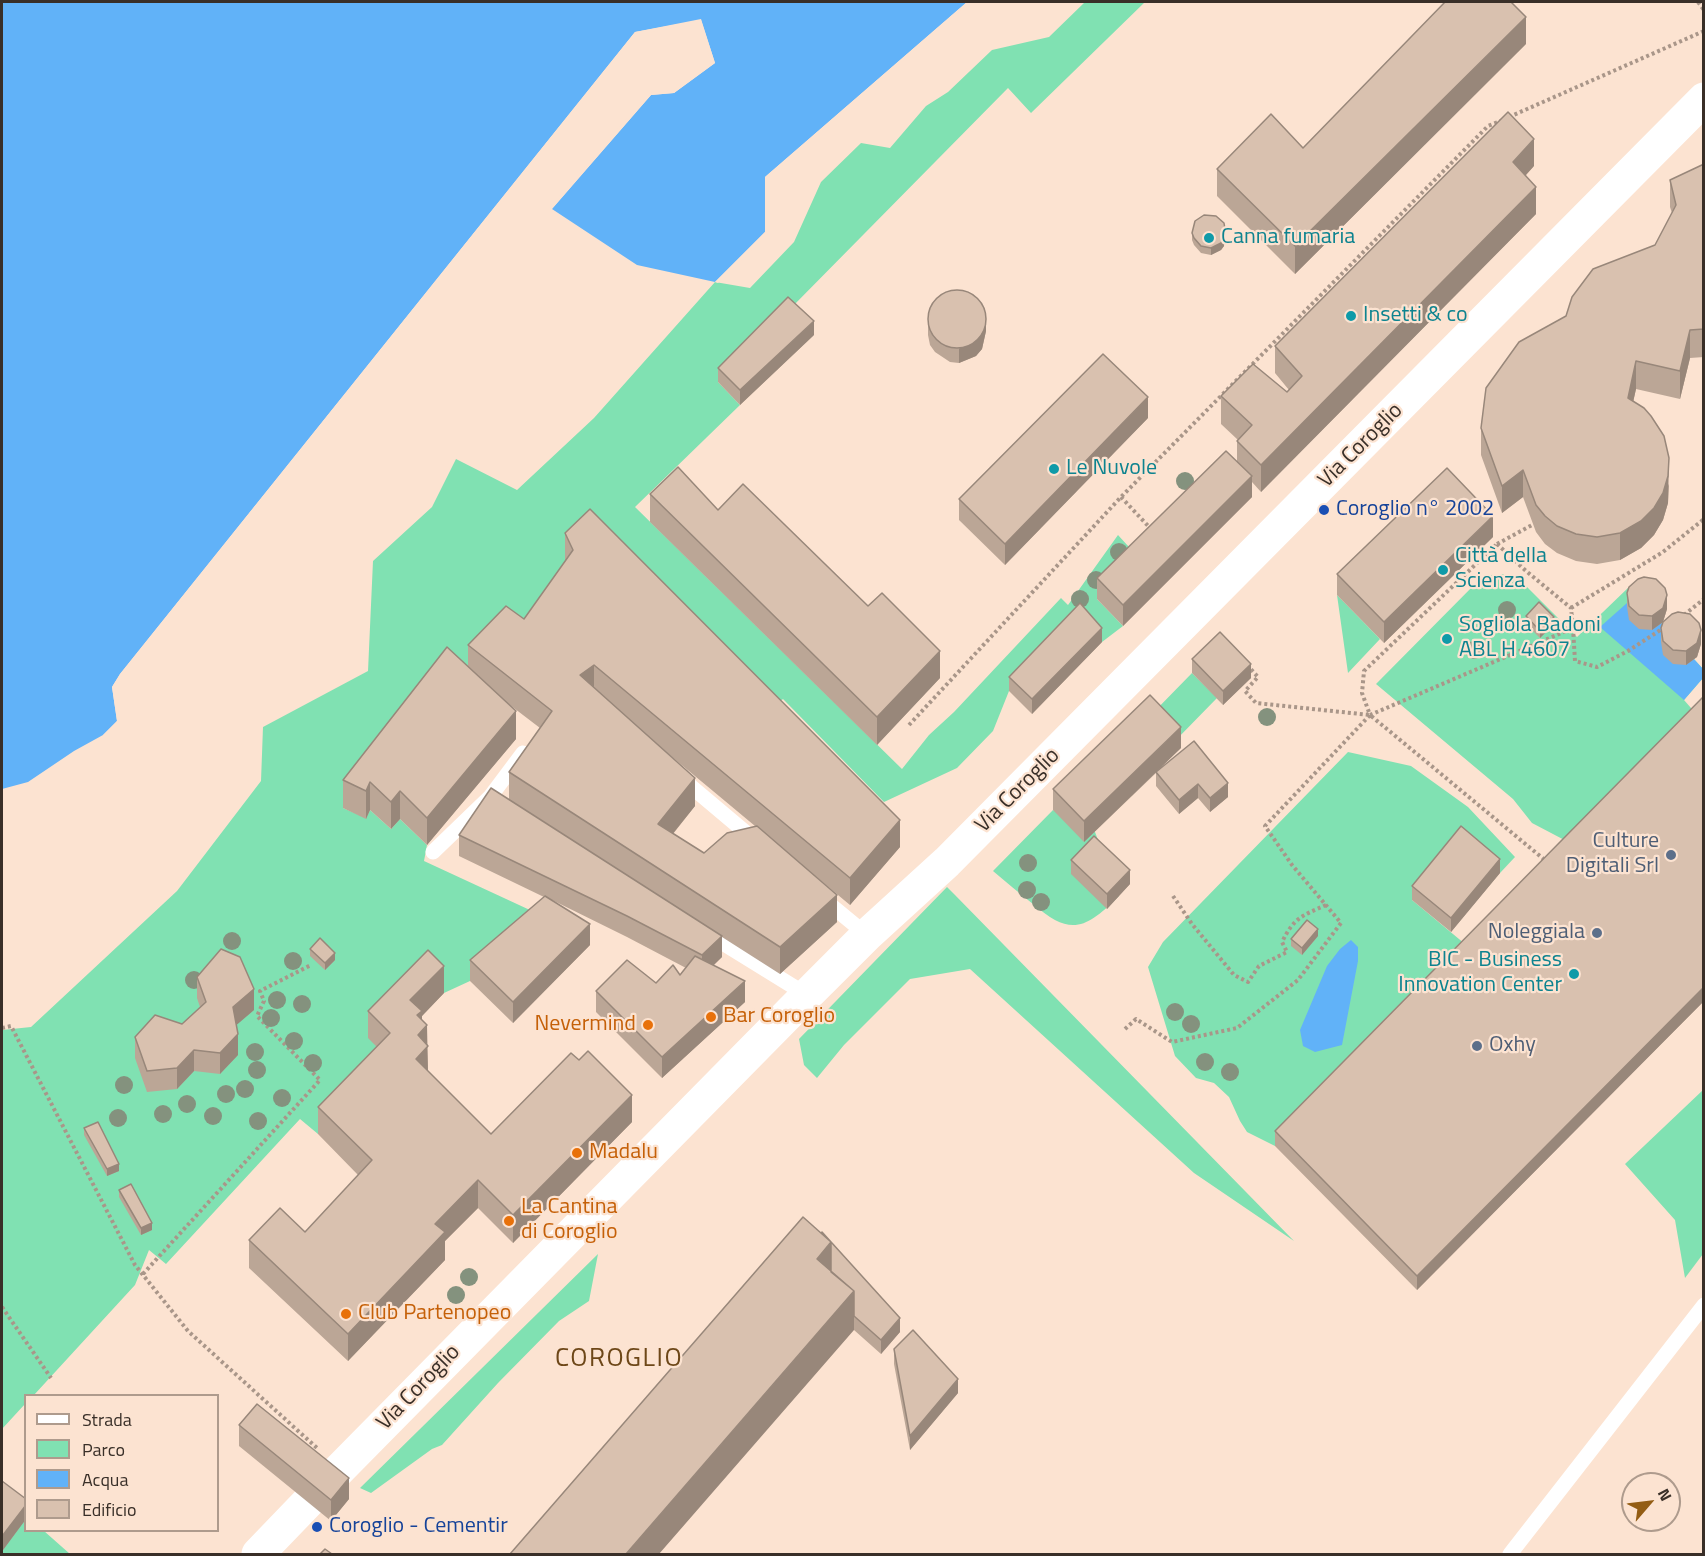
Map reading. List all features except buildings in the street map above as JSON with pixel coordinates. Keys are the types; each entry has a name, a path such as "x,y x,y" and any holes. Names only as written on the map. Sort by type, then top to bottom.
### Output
{"street":[{"name":"Via Coroglio","path":"258,1554 807,995 867,935 947,862 1704,99"}],"lane":[{"path":"433,852 495,800 528,746"},
{"path":"670,769 767,851"},
{"path":"812,889 867,935"},
{"path":"693,924 807,995"},
{"path":"1510,1554 1704,1305"}],"path":[{"path":"1698,2 1704,10"},
{"path":"909,725 1121,497 1488,126 1704,31"},
{"path":"1121,497 1152,530"},
{"path":"1570,608 1663,552 1704,519"},
{"path":"1532,525 1497,544 1364,671 1362,693 1370,715 1551,865"},
{"path":"1497,544 1570,608 1575,661 1597,667 1628,651 1666,626"},
{"path":"1676,620 1695,608 1704,599"},
{"path":"1125,1029 1136,1019 1172,1042 1237,1028 1299,980 1341,923 1292,865 1265,826 1370,715 1573,628"},
{"path":"1244,661 1258,677 1245,691 1256,703 1370,715"},
{"path":"1173,896 1192,924 1234,975 1248,982 1259,966 1287,952 1282,942 1290,925 1301,916 1326,905"},
{"path":"142,1274 320,1080 257,1016 264,1001 260,992 311,965"},
{"path":"2,1028 10,1026 135,1265 188,1331 326,1484"},
{"path":"2,1307 51,1378"}],"green space":[{"path":"1085,2 1145,2 1031,113 1008,88 718,382 740,405 635,507 902,769 929,735 954,712 1061,598 1068,605 1118,535 1139,558 1097,599 1123,626 1102,642 1009,691 993,731 957,768 884,802 783,699 765,712 573,578 343,808 366,818 370,810 391,829 400,819 427,845 424,861 545,917 470,981 444,993 428,978 390,1060 318,1134 300,1119 166,1264 149,1250 135,1285 35,1394 24,1394 24,1405 2,1429 2,1030 31,1027 177,891 261,781 263,727 368,671 373,561 432,507 456,459 517,490 594,418 715,282 750,288 794,242 821,182 861,143 890,148 926,106 948,92 992,50 1049,37"},
{"path":"1505,574 1519,579 1577,637 1629,587 1703,669 1703,678 1684,700 1698,716 1572,844 1532,823 1513,799 1376,684 1477,582 1491,575"},
{"path":"1337,595 1380,639 1348,673"},
{"path":"1192,673 1217,698 1175,741 1150,716"},
{"path":"1348,752 1411,766 1468,807 1515,857 1500,873 1461,841 1412,900 1471,947 1275,1146 1247,1132 1229,1097 1214,1083 1196,1078 1175,1056 1148,967 1163,942"},
{"path":"1053,810 1095,832 1119,896 1096,916 1077,925 1057,921 1046,914 993,871"},
{"path":"947,887 1294,1241 1194,1173 970,969 910,979 844,1045 817,1078 804,1065 799,1039"},
{"path":"1703,1090 1703,1254 1685,1278 1675,1220 1625,1164"},
{"path":"598,1254 589,1301 559,1321 498,1383 442,1445 432,1449 371,1493 360,1488"},
{"path":"24,1520 24,1532 45,1532 70,1554 2,1554 3,1549"}],"water":[{"path":"2,2 967,2 765,177 765,232 715,282 637,265 552,209 651,95 674,93 715,63 701,20 635,32 120,674 112,687 117,721 103,735 74,751 28,782 2,789"},
{"path":"1636,595 1703,669 1703,678 1684,700 1600,627"},
{"path":"1351,940 1358,947 1358,961 1342,1045 1315,1052 1303,1046 1300,1030 1327,966 1340,949"}],"pier":[{"path":"967,2 970,2 768,178 768,234 718,283 715,282 765,232 765,177"},
{"path":"701,19 715,63 674,93 651,95 550,211 550,207 649,93 673,90 711,62 699,23 637,35 122,676 115,687 120,722 103,739 103,735 117,721 112,687 120,674 635,32"}],"place":[{"name":"Canna fumaria","path":"1209,238"},
{"name":"Insetti & co","path":"1351,316"},
{"name":"Le Nuvole","path":"1054,469"},
{"name":"Coroglio n° 2002","path":"1324,510"},
{"name":"Città della Scienza","path":"1443,570"},
{"name":"Sogliola Badoni ABL H 4607","path":"1447,639"},
{"name":"Culture Digitali Srl","path":"1671,855"},
{"name":"Noleggiala","path":"1597,933"},
{"name":"BIC - Business Innovation Center","path":"1574,974"},
{"name":"Bar Coroglio","path":"711,1017"},
{"name":"Nevermind","path":"648,1025"},
{"name":"Oxhy","path":"1477,1046"},
{"name":"Madalu","path":"577,1153"},
{"name":"La Cantina di Coroglio","path":"509,1221"},
{"name":"Club Partenopeo","path":"346,1314"},
{"name":"Coroglio - Cementir","path":"317,1527"}],"district":[{"name":"COROGLIO","path":"619,1360"}]}
